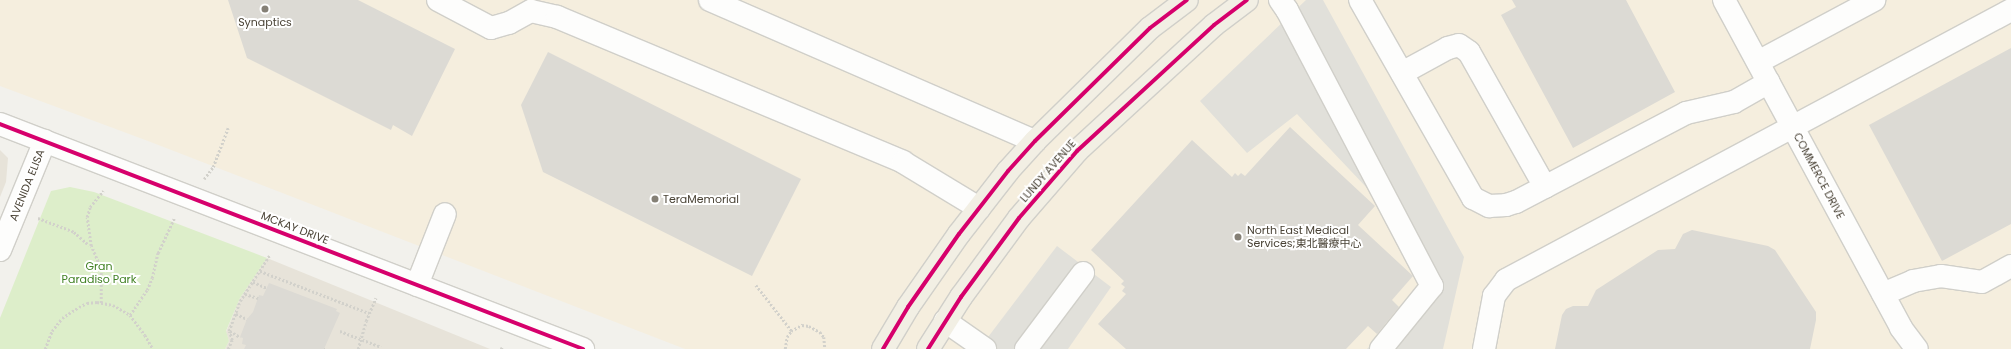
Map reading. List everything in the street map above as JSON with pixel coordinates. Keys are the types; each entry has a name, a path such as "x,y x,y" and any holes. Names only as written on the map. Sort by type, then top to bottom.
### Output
{"main road":[{"path":"883,349 921,289 959,234 1008,171 1035,141 1150,28 1187,0"},
{"name":"LUNDY AVENUE","path":"928,349 944,321 1019,218 1077,151 1214,25 1248,0"}],"street":[{"path":"438,0 491,28 509,23 531,11 557,17 903,162 979,208"},
{"path":"710,0 1035,141"},
{"path":"1280,0 1287,10 1432,286 1381,349"},
{"path":"1360,0 1473,198 1488,206 1506,205 1545,187 1686,113 1734,102 1769,82"},
{"name":"COMMERCE DRIVE","path":"1724,0 1882,294 1901,328 1917,349"},
{"path":"1758,62 1874,0"},
{"path":"1484,349 1494,296 1506,280 2011,10"},
{"path":"1402,73 1448,48 1459,45 1469,52 1545,187"},
{"name":"MCKAY DRIVE","path":"0,124 583,349"},
{"name":"AVENIDA ELISA","path":"0,250 44,141"},
{"path":"417,285 445,214"},
{"path":"1882,294 1913,281 1941,276 1982,282 2011,266"},
{"path":"1026,349 1083,274"},
{"path":"944,321 984,349"}],"path":[{"path":"196,200 203,180 213,167 228,128"},
{"path":"101,303 100,268 90,246 87,217 90,207 103,191"},
{"path":"37,217 74,232 90,246"},
{"path":"130,315 147,290 152,278 158,253 174,219"},
{"path":"228,349 232,340 229,331 236,314 245,294 269,256"},
{"path":"260,271 369,313"},
{"path":"253,282 267,288"},
{"path":"756,285 792,331"},
{"path":"245,294 258,298"},
{"path":"358,349 369,313 376,298"},
{"path":"45,349 52,331 62,318 87,303 101,303 113,305 130,315 145,335 153,349"},
{"path":"236,314 247,319"},
{"path":"785,349 787,337 792,331 802,326 815,328 824,337 825,349"},
{"path":"229,331 240,337"},
{"path":"340,332 381,347"}],"shaded area":[{"path":"0,0 2011,0 2011,349 685,349 148,141 0,86"},
{"path":"1306,0 1323,0 1464,257 1443,349 1367,349 1423,285 1384,206 1297,114 1247,153 1200,101"},
{"path":"0,150 8,158 6,182 0,197"},
{"path":"1057,246 1111,287 1068,349 979,349"},
{"path":"267,258 490,349 225,349 229,341 226,332 240,298"}],"green space":[{"name":"Gran Paradiso Park","path":"70,187 94,192 267,258 240,298 226,331 229,341 225,349 0,349 0,318 51,191"}],"building":[{"path":"228,0 358,0 455,49 412,136 393,125 391,130 247,58"},
{"path":"1512,0 1626,0 1675,92 1573,148 1501,15 1516,7"},
{"path":"2011,48 2011,224 1942,261 1869,125"},
{"path":"548,52 801,179 752,276 543,172 521,105"},
{"name":"North East Medical Services;東北醫療中心","path":"1290,127 1375,206 1358,225 1413,276 1392,300 1399,307 1377,334 1368,326 1346,349 1126,349 1098,324 1126,294 1122,291 1125,287 1121,284 1124,281 1091,250 1192,140 1232,177 1235,173 1238,176 1241,173 1245,176"},
{"path":"1692,230 1768,246 1775,250 1816,312 1816,320 1810,349 1555,349 1562,315 1566,309 1573,306 1588,306 1596,290 1658,250 1675,249 1683,234"},
{"path":"269,283 337,309 336,311 340,313 324,349 244,349 246,345 242,344 243,338 240,337 247,319 253,312 259,295 263,296"}],"cycle path":[{"path":"883,349 908,307 959,234 1008,171 1035,141 1150,28 1187,0"},
{"path":"928,349 961,297 1019,218 1077,151 1214,25 1247,0"},
{"path":"0,124 583,349"}],"place":[{"name":"Synaptics","path":"265,9"},
{"name":"TeraMemorial","path":"655,199"},
{"name":"North East Medical Services;東北醫療中心","path":"1238,237"}]}
